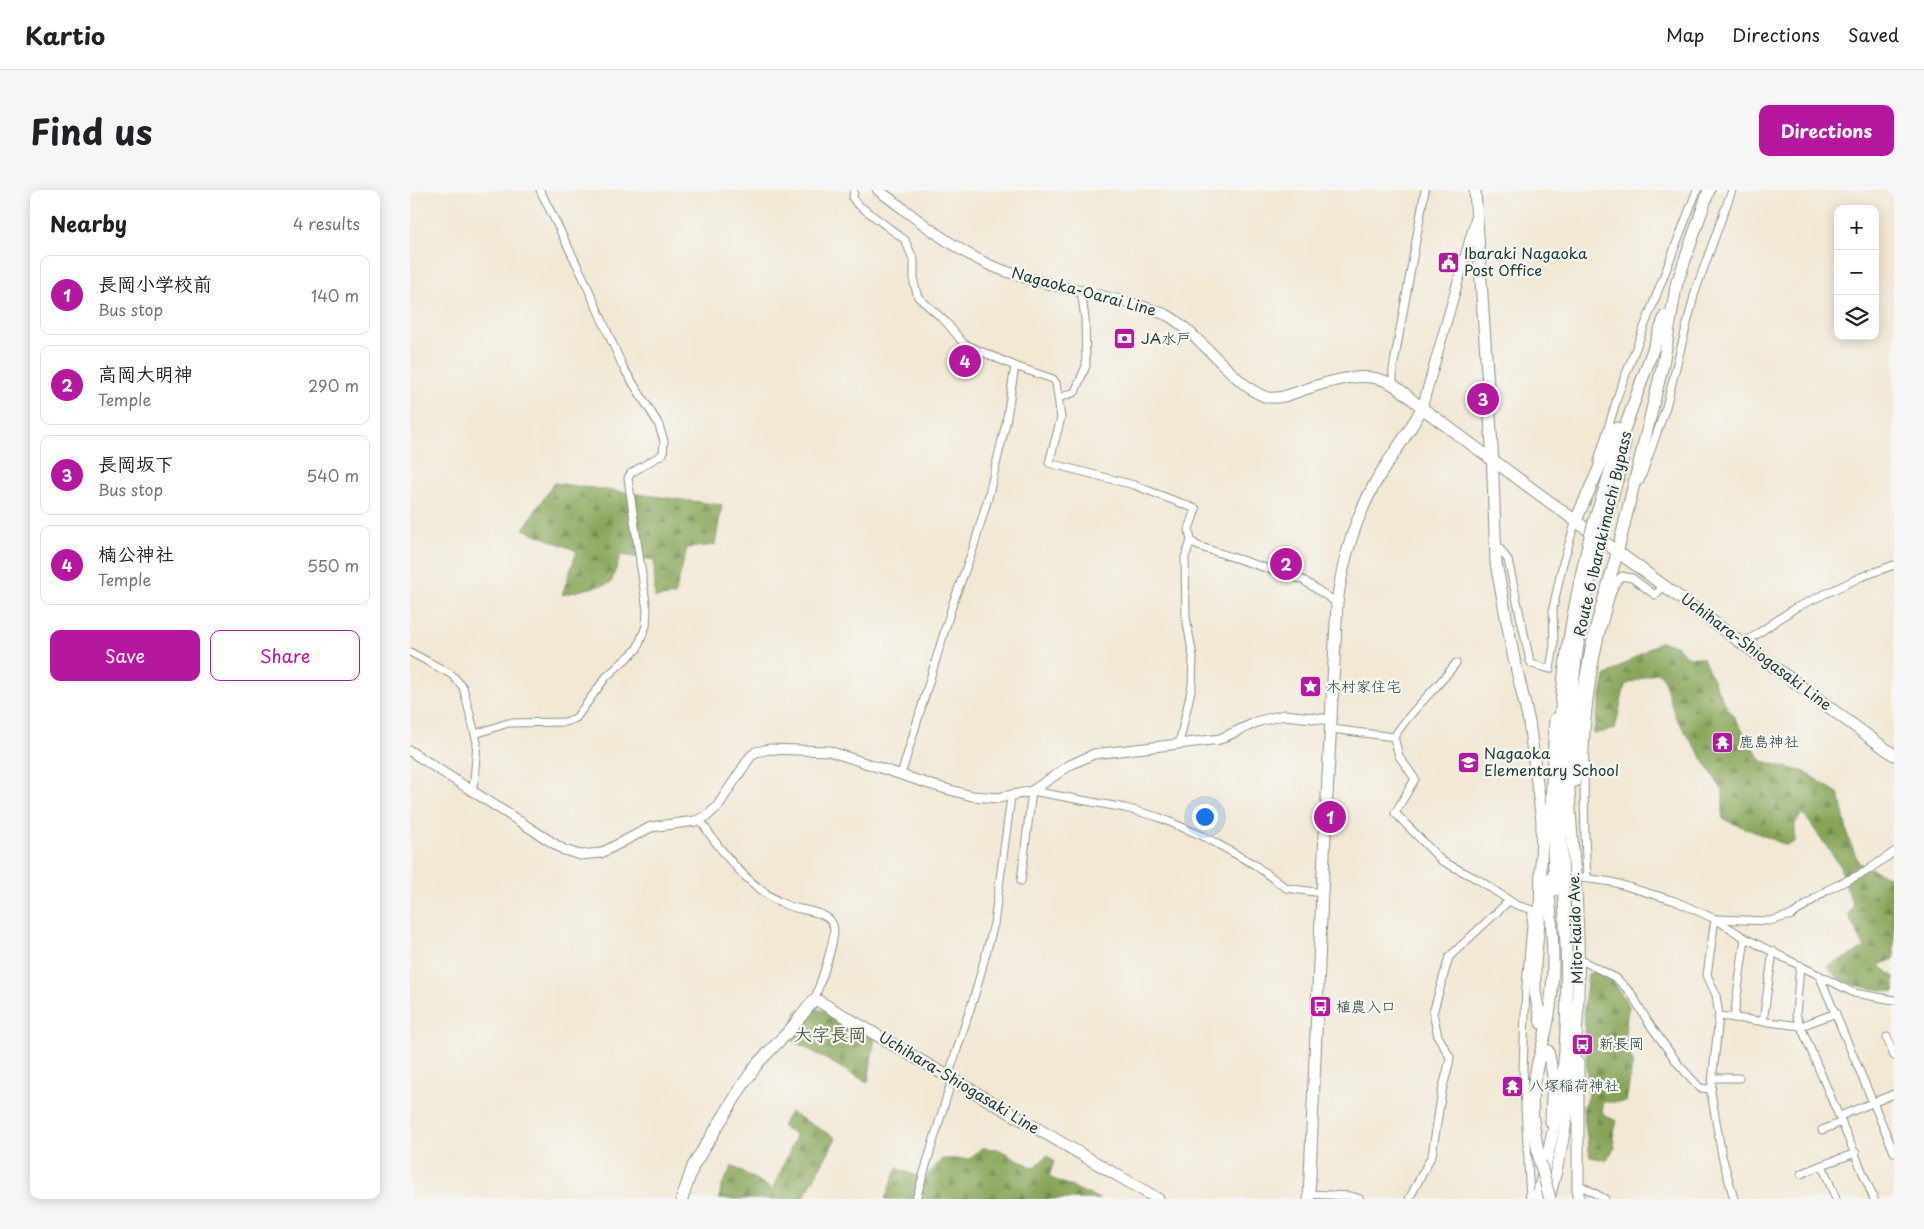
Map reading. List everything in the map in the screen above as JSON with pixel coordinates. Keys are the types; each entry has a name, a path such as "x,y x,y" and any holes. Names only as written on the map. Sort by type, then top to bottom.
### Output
{"main road":[{"name":"Nagaoka-Oarai Line","path":"878,190 976,258 1008,272 1167,315 1186,327 1250,389 1267,397 1285,397 1314,387 1357,378 1379,379 1393,385 1422,408"},
{"path":"1475,190 1492,460 1493,540 1503,607 1535,759 1542,840 1554,937"},
{"name":"Route 6 Ibarakimachi Bypass","path":"1571,830 1569,746 1576,651 1593,544 1594,522 1618,444 1629,418 1709,190"},
{"path":"1576,520 1677,281"},
{"path":"1571,830 1583,692 1594,634 1618,550 1663,364 1677,281"},
{"path":"1309,1197 1337,603 1344,560 1360,515 1381,474 1414,424 1422,408 1492,460"},
{"name":"Route 6 Ibarakimachi Bypass","path":"1565,654 1572,613 1593,544 1603,529 1621,467 1629,418"},
{"name":"Uchihara-Shiogasaki Line","path":"1492,460 1618,550 1894,755"},
{"path":"1549,1199 1535,1132 1533,1089 1550,1009 1556,918 1551,768 1556,712 1565,654"},
{"name":"Mito-kaido Ave.","path":"1565,654 1559,763 1572,1026"},
{"name":"Mito-kaido Ave.","path":"1571,830 1581,879 1572,1026"},
{"path":"1541,1023 1535,992 1535,963 1536,912 1542,840"},
{"path":"682,1199 693,1166 744,1083 758,1063 789,1031 815,999"},
{"name":"Uchihara-Shiogasaki Line","path":"815,999 1158,1199"},
{"path":"1549,1199 1566,1120 1572,1026"},
{"path":"1537,1199 1549,1149 1572,1026"},
{"path":"1572,1026 1578,1199"},
{"path":"1548,1052 1553,1087 1549,1149"}],"street":[{"path":"475,734 486,728 508,723 565,722 576,718 606,677 638,649 648,617 628,478 631,473 662,454 664,441 658,423 623,367 583,277 540,190"},
{"path":"854,190 853,198 856,203 900,235 909,245 914,261 916,292 922,303 946,322 964,344 1015,366 1053,379 1059,398 1061,418 1049,463 1134,485 1196,509 1189,529 1191,541 1185,557 1186,617 1193,657 1192,686 1179,744"},
{"path":"1393,385 1393,369 1424,190"},
{"path":"1598,471 1599,456 1619,392 1697,190"},
{"path":"1628,503 1639,483 1666,407 1695,292 1732,190"},
{"path":"1422,408 1476,215"},
{"path":"1466,249 1473,248 1479,250"},
{"path":"1059,398 1075,392 1086,366 1085,318 1081,291"},
{"path":"901,775 953,602 973,549 988,498 1006,423 1015,366"},
{"path":"1493,540 1508,560 1530,661 1532,664 1550,669 1554,646 1553,608 1563,563 1576,520"},
{"path":"1191,541 1198,546 1303,580 1337,603"},
{"path":"1744,644 1795,608 1861,577 1894,565"},
{"path":"1665,585 1655,595 1632,578 1622,576 1615,584 1601,630 1590,686 1584,746 1581,879 1648,892 1675,901 1715,919 1744,938 1800,964 1854,993 1894,1000"},
{"path":"410,652 451,674 461,682 475,734 476,767 471,791"},
{"path":"1456,663 1440,685 1406,717 1394,737 1399,756 1416,778 1395,813 1442,861 1479,880 1509,901 1536,912 1526,987 1522,1069 1530,1199"},
{"path":"410,751 564,850 580,855 601,853 651,827 700,820 712,812 750,757 763,750 829,751 972,796 998,798 1011,797 1032,791 1070,765 1094,754 1220,739 1259,721 1284,715 1394,737"},
{"path":"1032,791 1125,808 1158,817 1205,837 1255,865 1286,888 1322,893"},
{"path":"1021,881 1032,791"},
{"path":"916,1199 994,924 1011,797"},
{"path":"700,820 744,875 758,888 787,906 826,916 831,920 834,933 815,999"},
{"path":"1715,919 1769,921 1792,915 1827,890 1865,872 1894,852"},
{"path":"1409,1199 1432,1155 1442,1091 1449,1064 1450,1057 1438,1036 1433,1013 1449,957 1509,901"},
{"path":"1715,919 1707,975 1716,995 1719,1016 1711,1089 1722,1156 1734,1199"},
{"path":"1734,1018 1744,938"},
{"path":"1763,1022 1773,951"},
{"path":"1577,958 1616,978 1631,993 1648,1022 1679,1065 1700,1088 1711,1089"},
{"path":"1800,964 1796,1015 1874,1199"},
{"path":"1819,975 1894,1152"},
{"path":"1719,1016 1801,1026 1836,1013"},
{"path":"1887,1037 1894,1056"},
{"path":"1713,1078 1739,1078"},
{"path":"1822,1130 1894,1094"},
{"path":"1801,1174 1856,1153"},
{"path":"1822,1165 1836,1199"},
{"path":"1578,1184 1605,1199"},
{"path":"1309,1197 1350,1196 1360,1199"}],"green space":[{"path":"554,483 722,505 715,545 687,548 675,595 655,598 654,560 621,555 611,583 562,595 577,551 523,529"},
{"path":"1659,642 1676,645 1686,656 1703,658 1721,697 1762,761 1805,772 1839,794 1849,840 1859,863 1894,879 1894,959 1879,965 1894,977 1894,992 1857,985 1839,978 1833,973 1828,966 1865,948 1848,915 1853,906 1839,864 1803,813 1795,823 1795,842 1786,845 1723,819 1723,791 1675,716 1663,677 1657,672 1625,685 1615,729 1593,734 1605,676"},
{"path":"1596,971 1613,981 1629,1006 1626,1041 1633,1061 1626,1102 1602,1102 1603,1115 1617,1121 1613,1137 1615,1148 1606,1160 1590,1157 1583,1111 1588,1094 1584,1007 1588,974"},
{"path":"798,1010 824,1010 875,1036 868,1083 787,1037"},
{"path":"790,1112 836,1138 803,1199 719,1199 721,1188 732,1166 773,1189 796,1136 782,1126"},
{"path":"982,1148 998,1149 1034,1168 1047,1156 1054,1161 1049,1177 1100,1199 885,1199 897,1168 924,1179 942,1159 969,1159"}],"place":[{"name":"Ibaraki Nagaoka Post Office","path":"1448,263"},
{"name":"JA水戸","path":"1125,339"},
{"name":"楠公神社","path":"965,361"},
{"name":"長岡坂下","path":"1483,399"},
{"name":"高岡大明神","path":"1286,564"},
{"name":"木村家住宅","path":"1310,687"},
{"name":"鹿島神社","path":"1723,742"},
{"name":"Nagaoka Elementary School","path":"1468,763"},
{"name":"長岡小学校前","path":"1330,817"},
{"name":"植農入口","path":"1320,1007"},
{"name":"新長岡","path":"1583,1044"},
{"name":"八塚稲荷神社","path":"1513,1086"}],"district":[{"name":"大字長岡","path":"830,1035"}]}
